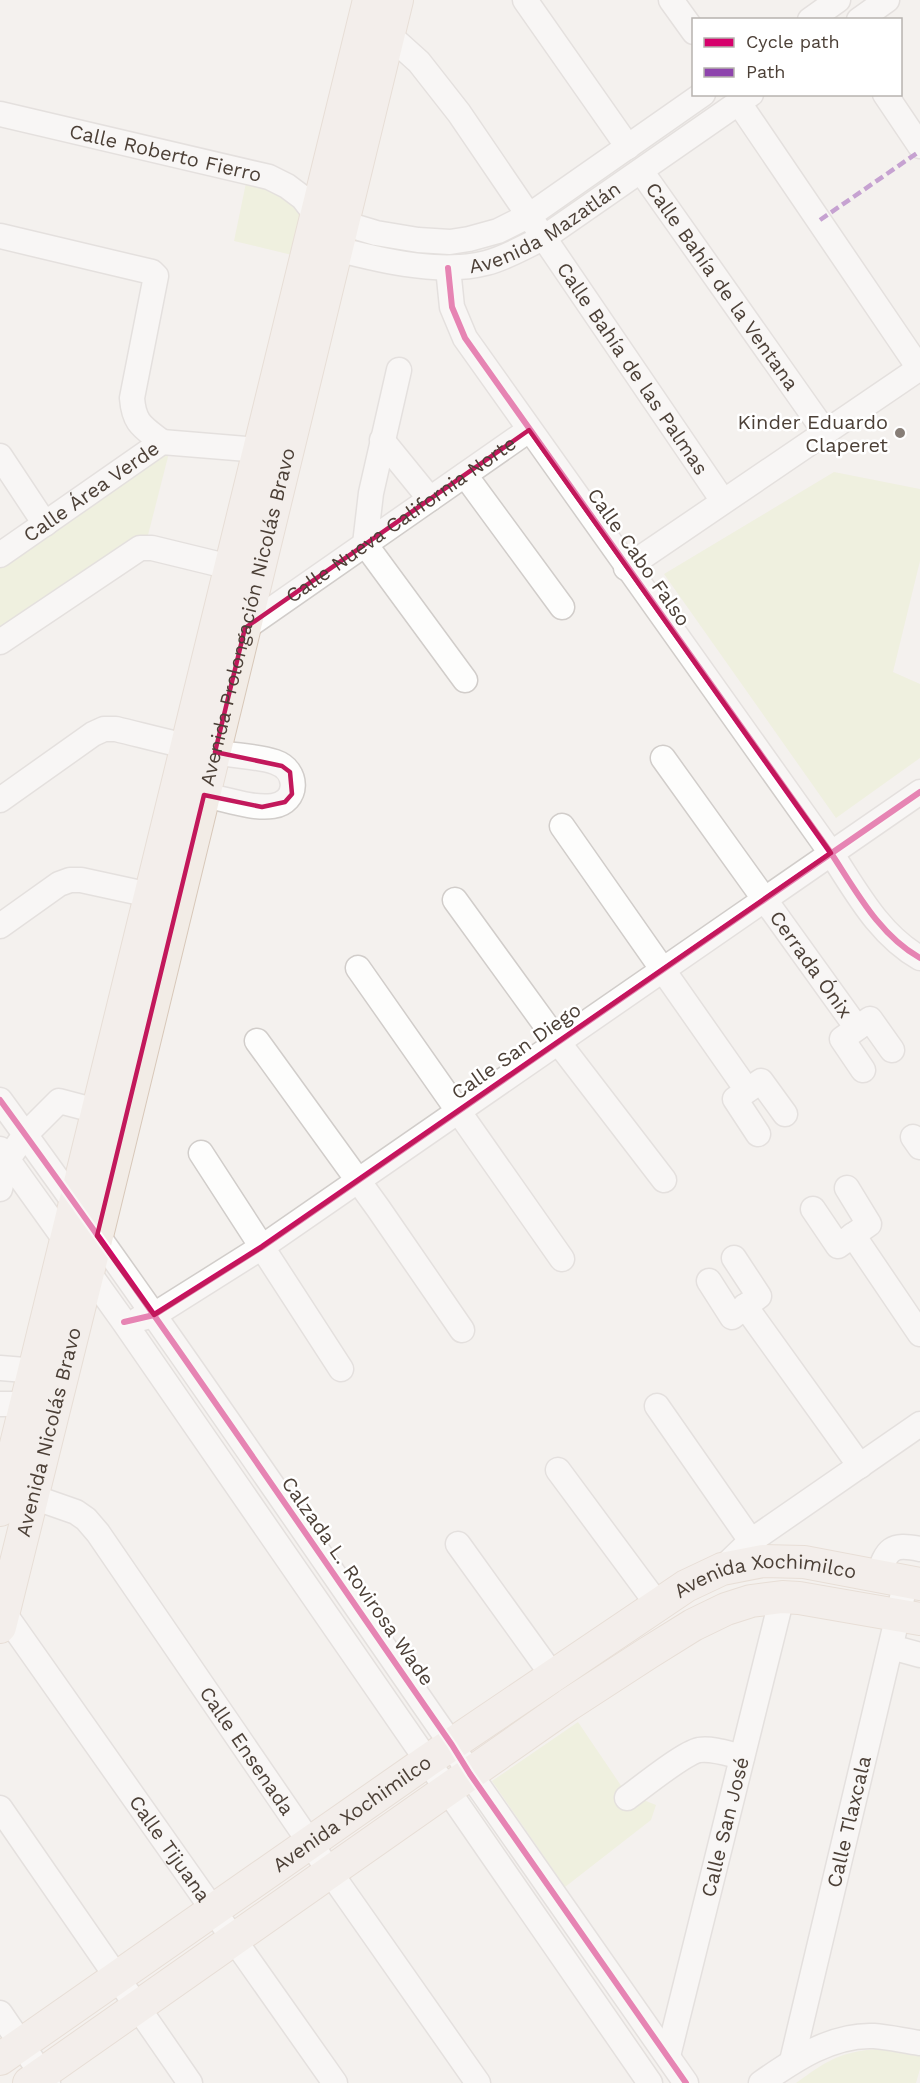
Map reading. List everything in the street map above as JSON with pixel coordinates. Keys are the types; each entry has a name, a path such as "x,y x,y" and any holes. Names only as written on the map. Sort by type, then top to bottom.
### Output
{"main road":[{"name":"Avenida Prolongación Nicolás Bravo","path":"75,1202 150,896 245,628 327,233 369,0"},
{"name":"Avenida Prolongación Nicolás Bravo","path":"97,1236 204,795 201,749 230,567 259,450 398,0"},
{"name":"Avenida Nicolás Bravo","path":"49,1372 66,1240 75,1202"},
{"name":"Avenida Nicolás Bravo","path":"2,1620 13,1498 27,1404 49,1372 88,1273 97,1236"},
{"name":"Avenida Xochimilco","path":"10,2051 439,1753 686,1586 722,1569 763,1561 804,1562 901,1580"},
{"name":"Avenida Xochimilco","path":"40,2080 137,2007 568,1705 693,1625 726,1609 751,1601 782,1597 909,1616"}],"street":[{"path":"525,0 628,147"},
{"path":"671,0 692,31"},
{"path":"862,18 887,0"},
{"name":"Calle Bahía de las Palmas","path":"389,35 419,62 459,112 723,501"},
{"name":"Avenida Mazatlán","path":"327,233 376,233 417,240 450,242 498,231 530,215 700,96"},
{"path":"886,96 920,146"},
{"name":"Avenida Mazatlán","path":"327,233 369,257 448,268 485,263 508,255 545,237 745,99"},
{"path":"626,568 920,368 745,99"},
{"name":"Calle Roberto Fierro","path":"0,114 269,177 287,186 303,198 327,233"},
{"name":"Calle Bahía de la Ventana","path":"641,171 825,432"},
{"path":"0,236 152,272 156,276 132,398 133,413 142,426 162,442"},
{"name":"Calle Cabo Falso","path":"448,268 452,307 465,338 880,924 892,938 920,958"},
{"path":"399,370 381,440 368,512 365,544 465,680"},
{"name":"Calle Nueva California Norte","path":"245,628 529,430"},
{"path":"381,440 430,499"},
{"name":"Calle Área Verde","path":"0,555 162,442 259,450"},
{"path":"0,456 45,524"},
{"path":"465,475 562,607"},
{"path":"0,642 140,548 152,548 230,567"},
{"path":"0,800 93,734 104,729 116,729 201,749 274,762 290,772 294,783 292,794 285,802 276,806 262,807 204,795"},
{"name":"Cerrada Ónix","path":"663,758 857,1028"},
{"name":"Calle San Diego","path":"124,1322 154,1315 262,1247 920,792"},
{"path":"562,826 748,1090 785,1114"},
{"path":"0,926 59,884 70,880 81,880 150,896"},
{"path":"455,900 558,1042 664,1180"},
{"path":"358,968 562,1258"},
{"path":"863,1070 842,1039 870,1019 892,1050"},
{"path":"257,1041 358,1180 462,1330"},
{"path":"748,1090 758,1134"},
{"name":"Calzada L. Rovirosa Wade","path":"0,1100 154,1315 458,1782 650,2083"},
{"path":"0,1190 4,1154 59,1101 97,1111"},
{"path":"201,1153 341,1369"},
{"name":"Calzada L. Rovirosa Wade","path":"4,1154 88,1273 439,1753"},
{"path":"847,1188 854,1235"},
{"path":"813,1209 854,1235 920,1334"},
{"path":"709,1281 732,1317 759,1296 734,1258"},
{"path":"746,1306 860,1466"},
{"path":"0,1368 49,1372"},
{"path":"657,1406 751,1542"},
{"path":"722,1569 751,1542 920,1424"},
{"path":"558,1470 658,1605"},
{"name":"Calle Ensenada","path":"13,1498 76,1512 86,1519 98,1533 330,1872 478,2083"},
{"path":"458,1544 553,1676"},
{"name":"Calle Tlaxcala","path":"792,2061 891,1647 909,1616 901,1580 885,1555 893,1548 920,1549"},
{"name":"Calle San José","path":"668,2056 782,1597"},
{"name":"Calle Tijuana","path":"2,1620 234,1939 335,2083"},
{"path":"891,1647 920,1655"},
{"path":"627,1797 698,1750 712,1750 742,1757"},
{"name":"Calzada L. Rovirosa Wade","path":"458,1782 668,2056 686,2083"},
{"path":"0,1808 190,2083"},
{"path":"0,2013 10,2051 40,2080"},
{"path":"761,2083 792,2061 831,2043 874,2036 920,2043"}],"highlighted area":[{"path":"529,430 831,853 262,1247 154,1315 97,1236 204,795 262,807 285,802 292,794 290,772 282,766 215,752 245,628"}],"green space":[{"path":"247,178 309,207 296,256 234,241"},
{"path":"171,445 145,547 0,641 0,555"},
{"path":"834,472 920,489 920,561 893,672 920,684 920,758 836,818 664,574"},
{"path":"578,1722 626,1793 656,1805 651,1820 565,1887 492,1781"},
{"path":"876,2049 920,2056 920,2069 916,2083 796,2083 833,2059 863,2050"}],"marked path":[{"path":"820,220 920,151"}],"cycle path":[{"path":"448,268 452,307 465,338 831,853 859,897 880,925 905,948 920,958"},
{"path":"124,1322 154,1315 262,1247 920,792"},
{"path":"0,1100 172,1340 470,1774 686,2083"}],"place":[{"name":"Kinder Eduardo Claperet","path":"900,433"}]}
